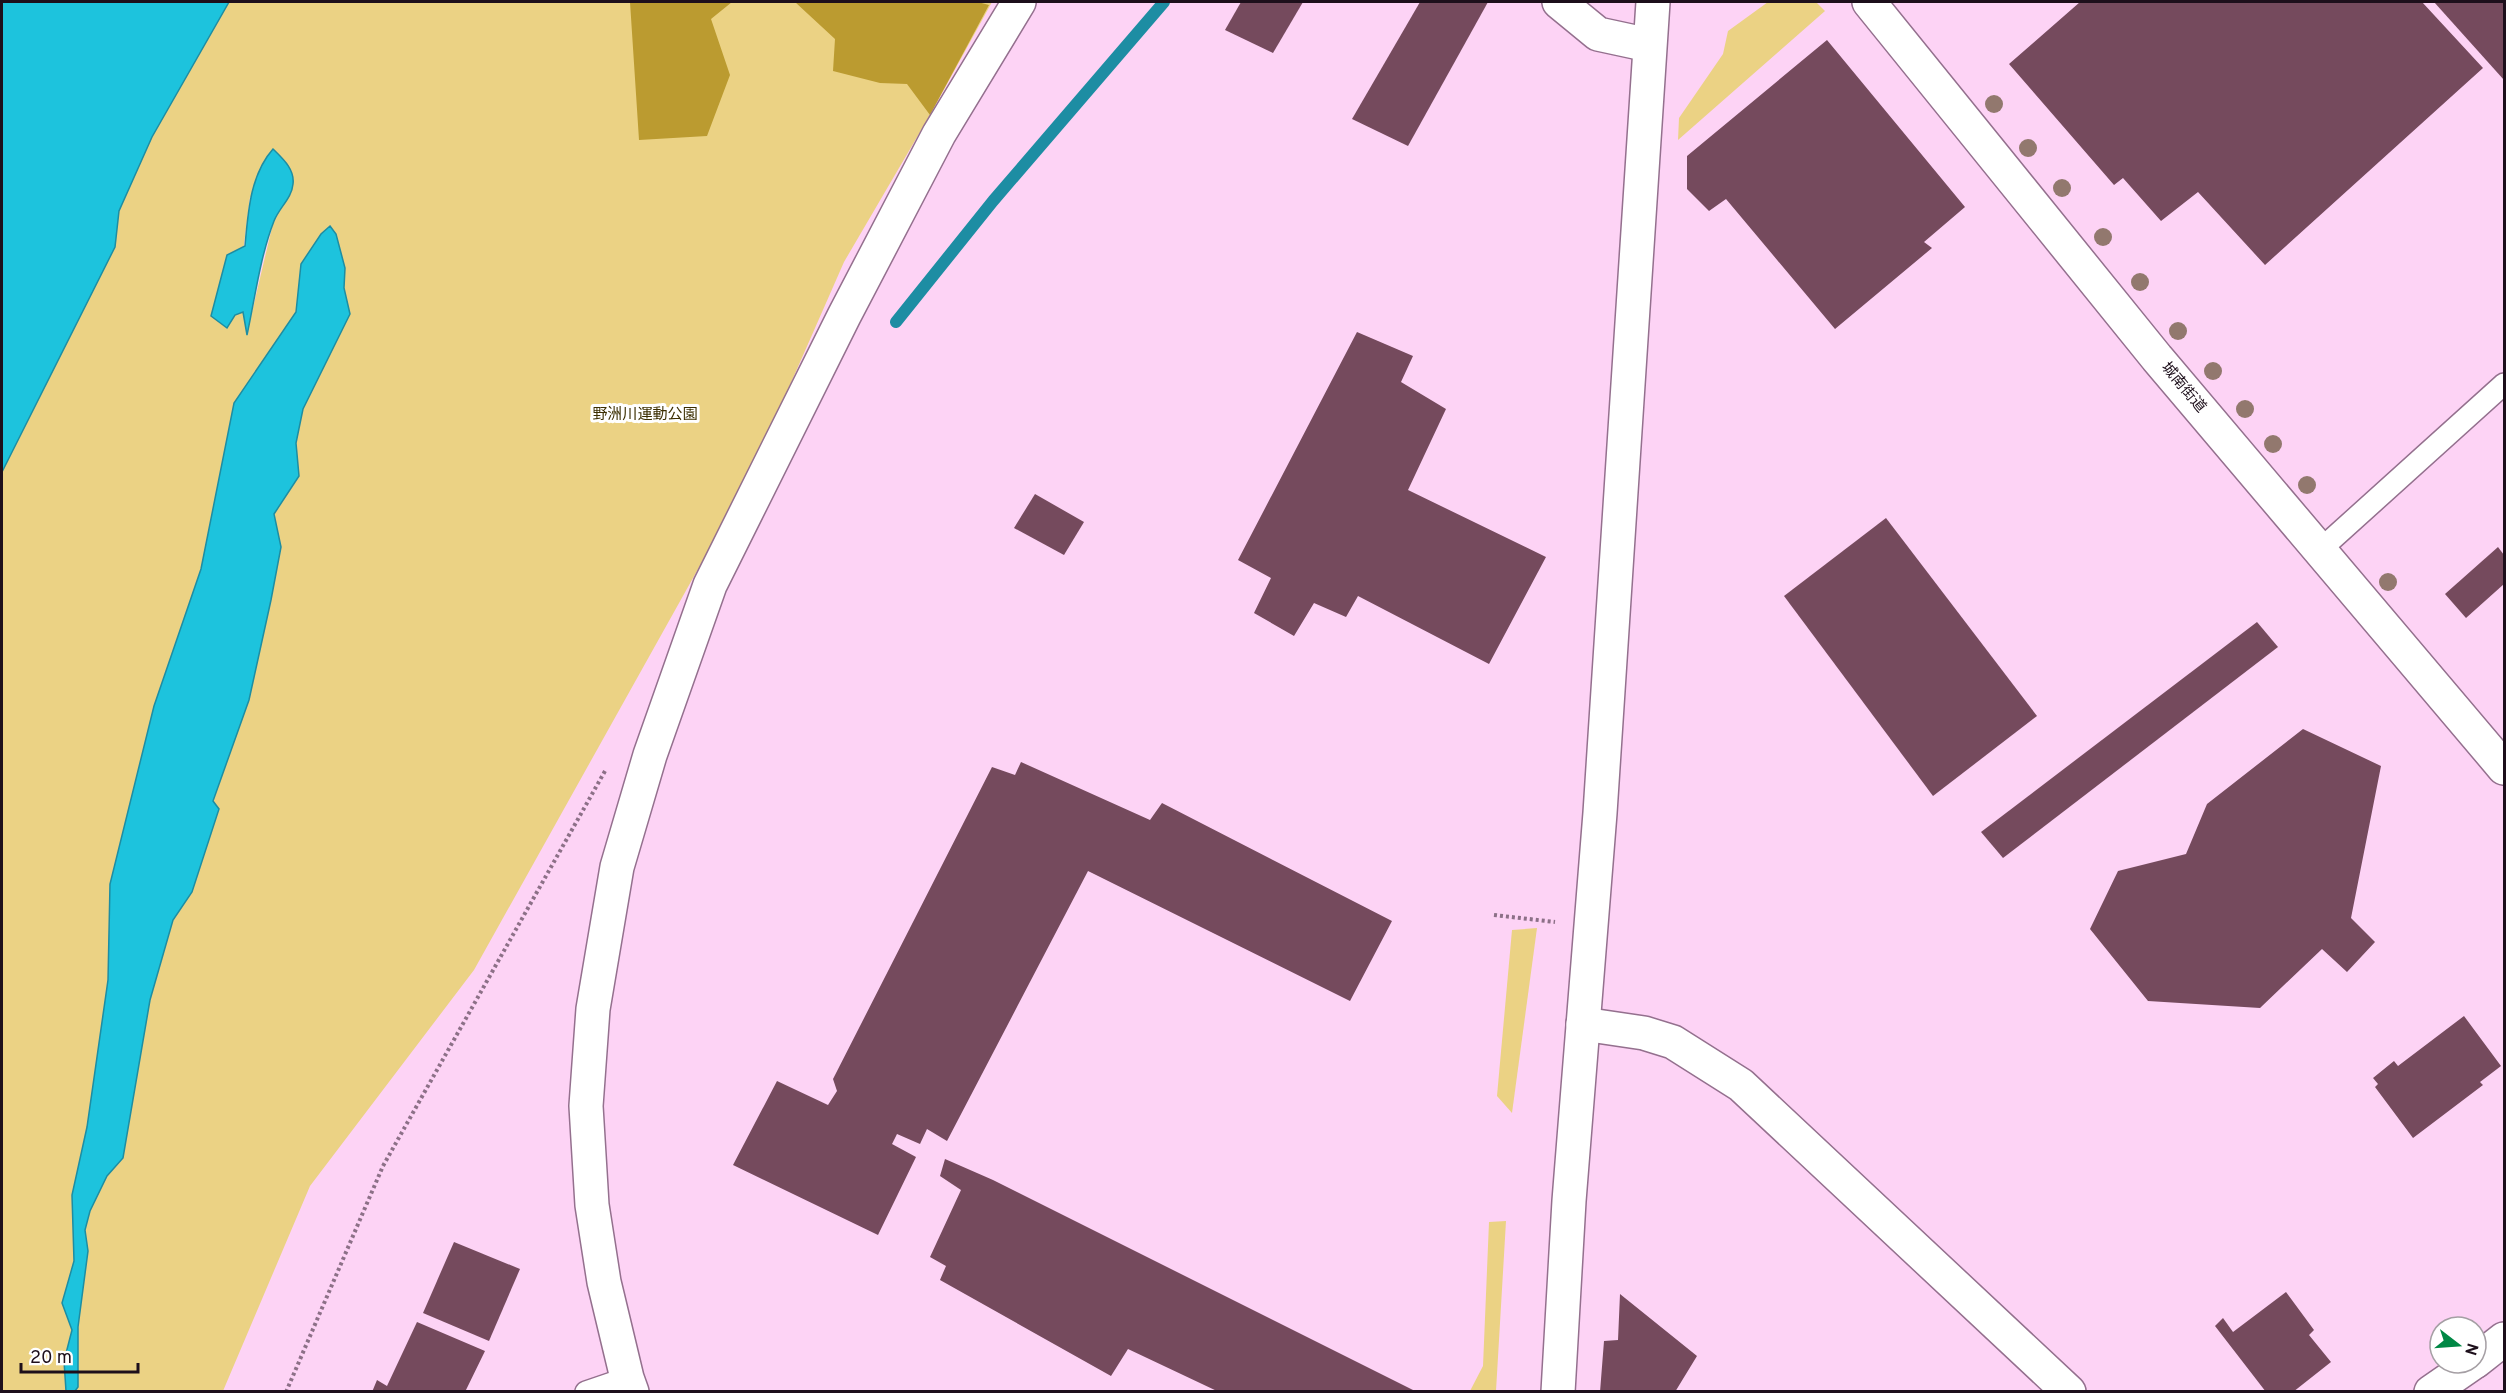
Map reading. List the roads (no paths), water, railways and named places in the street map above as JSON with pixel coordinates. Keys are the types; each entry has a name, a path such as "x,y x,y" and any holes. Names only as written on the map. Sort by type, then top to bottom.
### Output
{"street":[{"path":"629,1385 602,1271 592,1204 586,1106 593,1009 617,867 650,755 710,585 843,316 939,134 1018,2"},
{"path":"1559,2 1598,34 1648,45"},
{"path":"1558,1392 1569,1201 1600,813 1648,45 1653,2"},
{"name":"城南街道","path":"1876,4 2157,358 2505,768"},
{"path":"1583,1023 1644,1033 1673,1042 1741,1085 2069,1392"},
{"path":"2488,1352 2505,1339"},
{"path":"2431,1392 2455,1375"}],"lane":[{"path":"2320,550 2505,384"},
{"path":"586,1392 629,1385"}],"water":[{"path":"2,2 229,2 152,137 119,211 115,247 2,472"},
{"path":"273,149 290,169 293,184 269,235 247,335 243,312 235,315 227,328 211,316 227,255 245,246 249,208 255,182 265,159"},
{"path":"330,226 336,234 345,268 344,288 350,314 303,409 296,443 299,476 274,514 281,547 249,700 213,801 219,809 192,892 173,920 150,1000 123,1158 107,1176 90,1211 85,1230 88,1251 78,1327 78,1387 75,1391 66,1391 64,1361 72,1330 62,1303 74,1261 72,1195 87,1127 108,980 110,884 154,706 201,569 234,403 296,312 301,264 321,234"}],"waterway":[{"path":"896,322 993,201 1164,2"}],"park label":[{"name":"野洲川運動公園","path":"645,415"}]}
